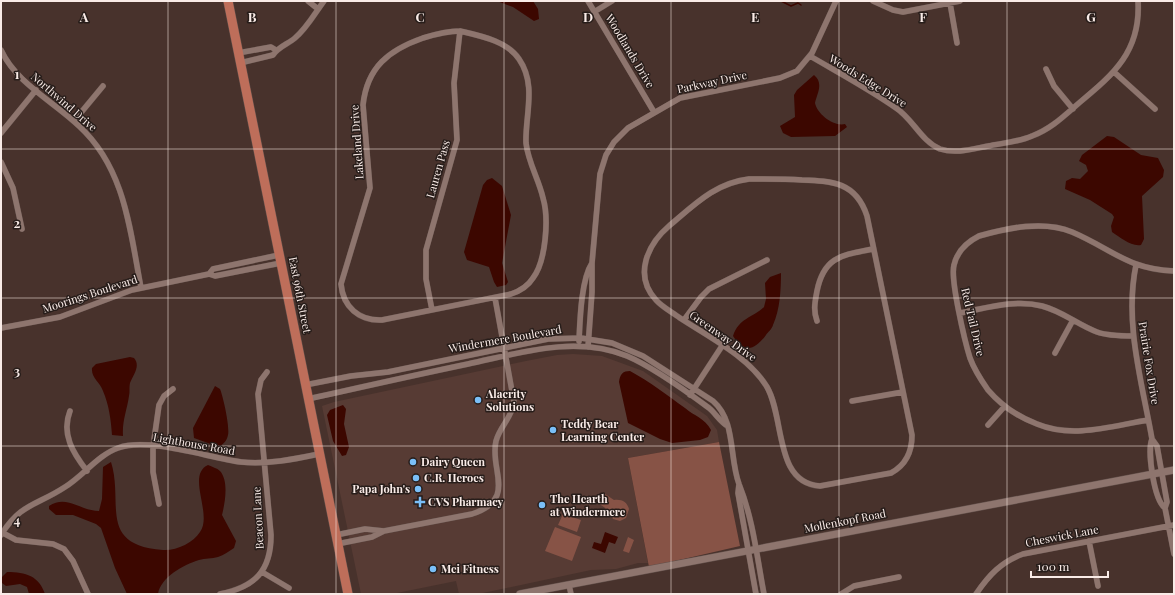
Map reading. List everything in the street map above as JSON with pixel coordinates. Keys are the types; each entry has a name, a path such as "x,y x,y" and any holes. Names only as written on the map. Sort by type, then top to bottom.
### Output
{"main road":[{"name":"East 96th Street","path":"228,1 348,594"}],"street":[{"path":"308,1 318,9"},
{"path":"240,63 273,55 276,50 295,38 324,1"},
{"name":"Woodlands Drive","path":"588,1 654,112"},
{"path":"594,12 612,1"},
{"name":"Parkway Drive","path":"588,347 592,263 600,174 606,155 623,131 671,102 688,96 786,77 801,67 810,56 836,1"},
{"path":"873,1 903,12 960,1"},
{"name":"Woods Edge Drive","path":"810,56 896,108 925,139 934,146 946,150 964,151 1026,138 1053,126 1073,109 1114,72 1126,56 1135,35 1138,1"},
{"path":"950,3 957,43"},
{"name":"Lakeland Drive","path":"460,32 501,44 514,54 523,66 529,83 530,92 527,124 527,149 545,206 545,232 542,257 534,277 520,291 495,298 382,320 365,319 356,314 344,300 342,280 370,188 363,105 364,94 369,80 382,61 404,44 440,33 460,32"},
{"name":"Lauren Pass","path":"432,310 426,279 426,250 457,140 454,83 460,32"},
{"path":"238,53 271,47 276,50"},
{"name":"Northwind Drive","path":"1,50 13,69 74,121 98,147 117,180 124,203 141,288"},
{"path":"1046,69 1054,86 1073,109"},
{"path":"1114,72 1155,109"},
{"path":"74,121 103,86"},
{"path":"1,133 36,90"},
{"path":"1,162 13,188 22,229"},
{"name":"Greenway Drive","path":"769,179 828,181 842,185 854,193 862,204 867,216 873,250 903,392 912,443 910,453 904,463 896,470 886,474 825,486 815,486 797,477 790,468 774,400 764,382 750,366 662,305 651,292 645,277 647,255 659,235 700,199 725,185 741,180 769,179"},
{"name":"Red Tail Drive","path":"1136,265 1072,232 1048,226 1031,226 983,235 972,240 960,251 953,266 953,277 968,351 975,370 987,389 1005,406 1033,422 1064,431 1091,430 1148,420"},
{"path":"817,321 814,306 823,271 837,258 873,250"},
{"name":"Moorings Boulevard","path":"1,328 58,318 127,291 209,274 214,269 280,259"},
{"path":"684,320 701,297 709,289 767,260"},
{"name":"Parkway Drive","path":"579,346 588,268 592,263"},
{"path":"1136,265 1148,269 1174,272"},
{"name":"Prairie Fox Drive","path":"1136,265 1132,310 1133,336 1152,439 1157,446 1162,472 1167,502 1165,508 1160,505 1157,497 1149,445 1152,439"},
{"path":"337,540 372,537 384,531 472,514 482,511 494,500 500,482 495,451 496,440 513,408 514,397 495,298"},
{"path":"960,313 1009,303 1021,303 1047,307 1097,332 1118,336 1133,336"},
{"path":"1055,353 1073,320"},
{"name":"Windermere Boulevard","path":"305,385 351,376 388,372 556,338 588,338 612,343 643,356 694,388 719,406 726,418 726,425 739,484 748,504 764,594"},
{"name":"Windermere Boulevard","path":"308,399 354,390 384,381 506,356 549,348 579,346 616,353 640,363 711,410 726,425"},
{"path":"690,395 722,346"},
{"name":"Beacon Lane","path":"220,594 236,591 248,585 262,572 269,555 271,542 258,394 261,380 266,372"},
{"path":"159,504 152,468 153,447 159,405 164,396 173,389"},
{"path":"852,401 903,392"},
{"path":"988,425 1005,406"},
{"path":"70,411 67,422 69,441 76,457 87,471"},
{"name":"Lighthouse Road","path":"2,533 11,520 23,509 63,488 108,454 119,448 134,445 190,451 240,462 264,462 319,454"},
{"name":"Mollenkopf Road","path":"520,594 1174,470"},
{"name":"Windermere Boulevard","path":"739,484 738,493 747,551 756,594"},
{"path":"1165,508 1171,525 1174,554"},
{"name":"Cheswick Lane","path":"976,594 994,571 1008,560 1023,554 1171,525"},
{"path":"337,540 366,529 384,531"},
{"path":"2,533 16,540 53,544 64,549 73,561 88,594"},
{"path":"1089,541 1098,586"},
{"path":"262,572 289,588"},
{"path":"841,594 854,586 899,577"},
{"path":"569,585 571,594"}],"shaded area":[{"path":"497,1 533,1 538,9 539,19 534,21 513,7"},
{"path":"814,75 819,81 815,103 816,107 822,115 831,122 836,124 845,124 847,127 835,136 791,137 783,133 780,126 795,117 794,95 797,90"},
{"path":"1107,136 1114,137 1141,155 1158,158 1164,170 1163,177 1142,196 1144,239 1141,245 1133,245 1112,232 1111,226 1114,217 1112,214 1090,200 1065,189 1066,181 1072,178 1080,179 1088,171 1086,165 1079,161 1082,155"},
{"path":"492,178 502,186 511,215 502,263 508,282 506,285 497,287 489,267 467,260 464,252 483,185 487,180"},
{"path":"781,273 779,306 772,328 754,347 746,348 742,346 733,336 736,330 742,322 764,307 766,299 765,283 770,277"},
{"path":"573,354 602,356 643,371 707,416 717,430 719,442 628,458 648,563 638,563 616,569 591,570 478,594 459,594 456,581 392,594 361,594 322,406 334,402 526,361 557,355"},
{"path":"130,357 134,358 137,367 130,383 123,425 123,436 112,435 107,402 102,388 93,375 92,368 96,364"},
{"path":"630,371 703,420 711,430 708,437 700,440 672,443 660,439 628,423 619,382 622,374"},
{"path":"215,386 220,389 228,425 227,439 219,447 194,438 193,428"},
{"path":"343,405 346,409 344,424 349,447 346,455 342,456 333,441 327,415 330,410"},
{"path":"719,442 740,546 649,567 628,458"},
{"path":"111,462 114,477 117,520 121,531 129,540 142,546 163,550 184,546 193,540 200,532 204,515 199,477 202,470 208,465 219,470 225,480 225,498 222,515 236,541 234,548 218,557 199,560 180,568 163,582 158,594 127,594 115,568 101,528 96,524 73,515 56,515 49,509 49,506 56,503 68,502 86,509 99,511 102,499 103,467"},
{"path":"605,494 614,500 619,500 625,503 629,509 626,518 620,521 613,519 608,510 598,503"},
{"path":"563,514 581,520 577,532 558,525"},
{"path":"555,527 581,537 572,561 545,551"},
{"path":"605,532 618,537 615,544 609,542 605,553 592,548 594,542 601,544"},
{"path":"628,537 634,540 629,553 623,551"},
{"path":"7,572 31,576 39,583 45,594 29,594 27,587 20,584 6,586 2,583 2,577"}],"waterway":[{"path":"781,1 791,6 798,3 801,5"}],"place":[{"name":"Alacrity Solutions","path":"478,400"},
{"name":"Teddy Bear Learning Center","path":"553,430"},
{"name":"Dairy Queen","path":"413,462"},
{"name":"C.R. Heroes","path":"416,478"},
{"name":"Papa John's","path":"418,489"},
{"name":"CVS Pharmacy","path":"420,502"},
{"name":"The Hearth at Windermere","path":"542,505"},
{"name":"Mei Fitness","path":"433,569"}]}
